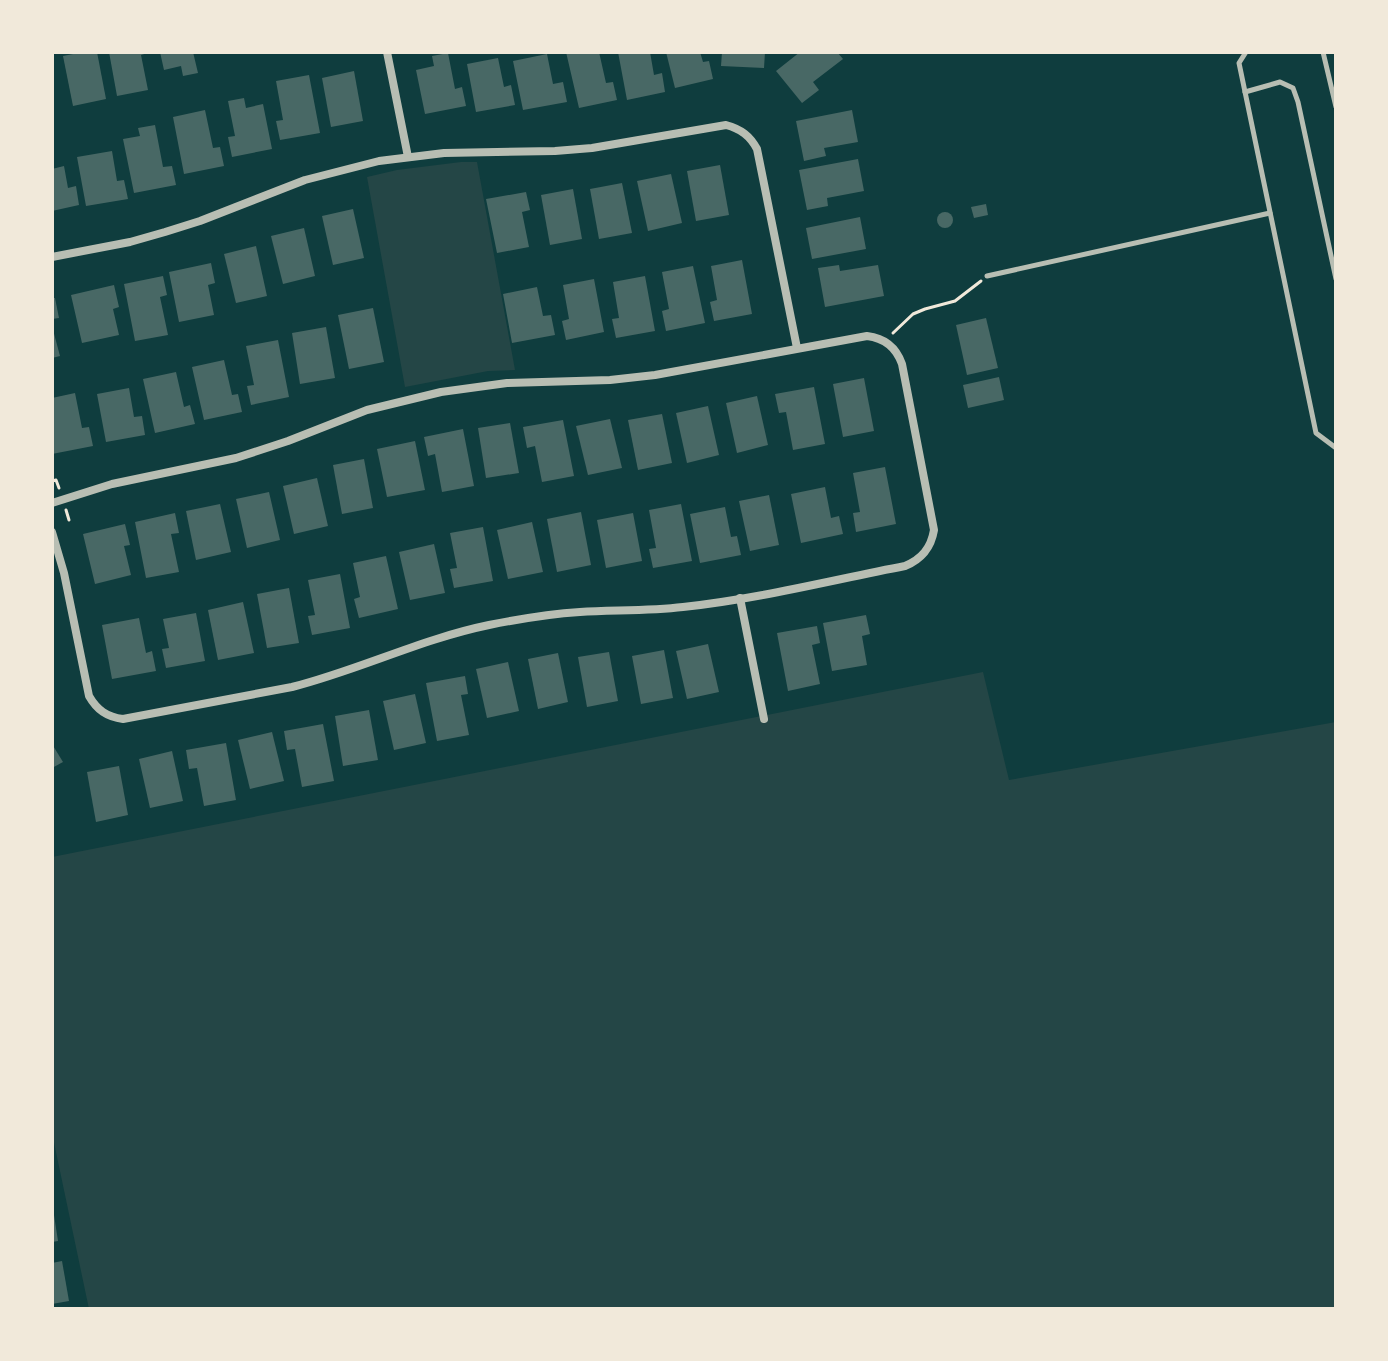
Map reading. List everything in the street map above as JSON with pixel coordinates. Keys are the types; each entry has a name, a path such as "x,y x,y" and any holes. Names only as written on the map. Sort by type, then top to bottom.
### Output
{"street":[{"path":"387,52 408,157"},
{"path":"52,257 148,237 200,221 305,180 361,165 454,152 592,148 719,125 731,126 742,131 754,143 759,156 797,348"},
{"path":"52,503 112,484 236,458 367,410 441,392 507,383 610,380 655,375 862,336 884,341 894,349 902,364 933,523 933,537 919,558 905,566 683,607 581,612 487,625 441,637 292,687 118,719 101,711 88,691 64,573 52,532"},
{"path":"740,598 764,719"}],"lane":[{"path":"1246,52 1239,63 1316,433 1336,448"},
{"path":"1323,52 1336,107"},
{"path":"1245,92 1280,82 1293,88 1336,279"},
{"path":"987,276 1270,213"}],"path":[{"path":"884,341 913,314 955,301 987,276"}],"shaded area":[{"path":"477,162 515,370 488,371 405,387 367,177"},
{"path":"983,672 1009,780 1336,722 1336,1309 89,1309 52,1133 52,857"}],"building":[{"path":"97,52 106,99 73,106 63,56"},
{"path":"109,52 151,52 141,55 148,90 117,96"},
{"path":"160,52 193,52 198,73 183,76 181,66 164,70"},
{"path":"566,52 599,52 606,83 613,82 617,100 579,108"},
{"path":"618,52 650,52 654,75 662,73 665,92 627,100"},
{"path":"666,52 700,52 703,62 709,61 713,79 675,88"},
{"path":"722,52 765,52 764,68 721,66"},
{"path":"800,52 837,52 843,59 813,82 819,90 802,103 776,71"},
{"path":"448,53 455,89 462,87 466,106 425,114 416,70 434,66 432,56"},
{"path":"547,54 553,84 563,82 567,102 523,110 513,61"},
{"path":"498,58 504,87 511,85 515,105 476,112 467,64"},
{"path":"354,71 363,121 331,127 322,78"},
{"path":"309,75 320,133 280,140 276,121 283,120 276,81"},
{"path":"244,98 246,108 263,104 272,149 232,157 228,137 235,136 228,101"},
{"path":"205,110 213,148 220,147 224,166 184,174 173,117"},
{"path":"852,110 858,142 824,148 826,156 804,161 796,121"},
{"path":"155,125 163,167 172,166 176,185 134,193 123,139 140,136 138,128"},
{"path":"112,151 117,181 124,180 128,199 86,206 77,157"},
{"path":"858,159 864,191 827,198 828,206 807,210 799,170"},
{"path":"720,165 729,215 696,221 687,171"},
{"path":"64,166 68,188 76,186 79,205 52,211 52,169"},
{"path":"671,174 682,223 648,231 637,181"},
{"path":"622,183 632,233 599,239 590,189"},
{"path":"573,189 582,239 550,245 541,195"},
{"path":"526,192 530,210 522,212 529,247 497,253 486,199"},
{"path":"986,204 988,215 974,218 971,207"},
{"path":"353,209 364,258 333,265 322,216"},
{"path":"945,212 953,220 945,228 937,220"},
{"path":"860,217 866,249 812,259 806,228"},
{"path":"304,228 315,276 283,284 271,236"},
{"path":"256,246 267,296 236,303 224,254"},
{"path":"742,260 752,314 714,321 710,302 717,300 711,266"},
{"path":"211,263 215,283 208,285 214,315 179,322 169,272"},
{"path":"839,265 840,271 878,265 884,296 825,307 818,268"},
{"path":"693,266 705,323 666,331 662,311 669,309 662,272"},
{"path":"163,276 167,295 160,297 168,335 135,341 124,284"},
{"path":"645,276 655,331 616,338 612,319 619,318 613,282"},
{"path":"594,279 604,332 566,340 562,321 569,319 563,285"},
{"path":"114,285 119,307 113,309 119,335 82,343 71,295"},
{"path":"537,287 543,316 551,315 555,335 512,343 503,294"},
{"path":"52,298 55,298 59,318 52,319"},
{"path":"373,308 384,362 349,369 338,315"},
{"path":"986,318 998,368 967,375 956,325"},
{"path":"52,326 60,356 52,358"},
{"path":"326,327 335,378 300,384 292,333"},
{"path":"278,340 289,397 251,405 247,386 254,385 246,346"},
{"path":"224,360 232,395 238,394 242,412 204,420 192,367"},
{"path":"176,372 184,407 190,405 195,424 155,433 143,379"},
{"path":"999,377 1004,400 968,408 963,385"},
{"path":"864,378 874,431 843,437 833,384"},
{"path":"814,387 825,444 793,450 786,412 779,413 775,394"},
{"path":"129,388 134,417 142,416 145,435 106,442 97,394"},
{"path":"75,393 82,428 89,427 93,446 52,454 52,398"},
{"path":"757,396 768,445 737,453 726,403"},
{"path":"708,406 719,455 687,463 676,413"},
{"path":"662,414 672,463 638,470 628,420"},
{"path":"610,419 622,468 588,475 576,426"},
{"path":"563,420 574,476 542,482 535,446 527,448 523,427"},
{"path":"510,423 519,473 486,478 478,428"},
{"path":"463,429 474,486 442,492 435,454 428,456 424,437"},
{"path":"415,441 425,490 387,497 377,449"},
{"path":"364,459 373,508 342,514 333,465"},
{"path":"885,467 896,524 856,532 853,513 860,512 853,473"},
{"path":"317,478 328,526 294,534 283,486"},
{"path":"825,487 831,518 839,516 843,534 801,543 791,494"},
{"path":"269,492 280,540 247,548 236,499"},
{"path":"769,495 779,545 750,551 739,501"},
{"path":"220,504 231,552 196,560 186,511"},
{"path":"681,504 692,561 653,568 649,549 656,548 649,510"},
{"path":"725,507 731,537 737,536 741,555 700,563 690,514"},
{"path":"581,512 591,565 557,572 547,519"},
{"path":"175,513 179,533 171,534 179,572 146,578 135,522"},
{"path":"633,513 642,561 606,568 597,520"},
{"path":"532,522 543,572 508,579 497,530"},
{"path":"125,524 130,545 124,546 131,575 95,584 83,534"},
{"path":"483,527 493,581 454,588 450,569 457,568 450,533"},
{"path":"434,544 445,593 410,600 399,552"},
{"path":"386,556 398,609 359,618 354,599 360,597 353,563"},
{"path":"340,574 350,628 312,635 308,616 315,615 308,580"},
{"path":"289,588 299,643 267,648 257,594"},
{"path":"243,602 254,653 218,660 208,610"},
{"path":"196,613 205,661 166,668 162,649 169,648 163,619"},
{"path":"866,615 870,634 862,636 867,665 832,671 823,623"},
{"path":"139,618 146,653 152,651 156,671 112,679 102,625"},
{"path":"817,626 820,643 812,645 820,684 788,691 777,633"},
{"path":"708,644 719,692 687,699 676,651"},
{"path":"664,650 673,698 641,704 632,656"},
{"path":"609,652 618,701 587,707 578,657"},
{"path":"558,653 568,702 538,709 528,659"},
{"path":"508,662 519,711 487,718 476,669"},
{"path":"465,676 468,694 461,695 469,735 437,741 426,683"},
{"path":"415,694 426,743 394,750 383,701"},
{"path":"369,710 378,760 343,766 335,716"},
{"path":"323,724 334,781 302,787 295,749 287,750 284,731"},
{"path":"272,732 284,781 250,789 238,740"},
{"path":"226,743 236,800 204,806 197,768 189,769 186,750"},
{"path":"52,744 63,762 52,768"},
{"path":"172,751 183,801 150,808 139,759"},
{"path":"119,766 128,815 96,822 87,772"},
{"path":"52,1215 58,1241 52,1242"},
{"path":"62,1261 69,1301 52,1304 52,1263"}]}
